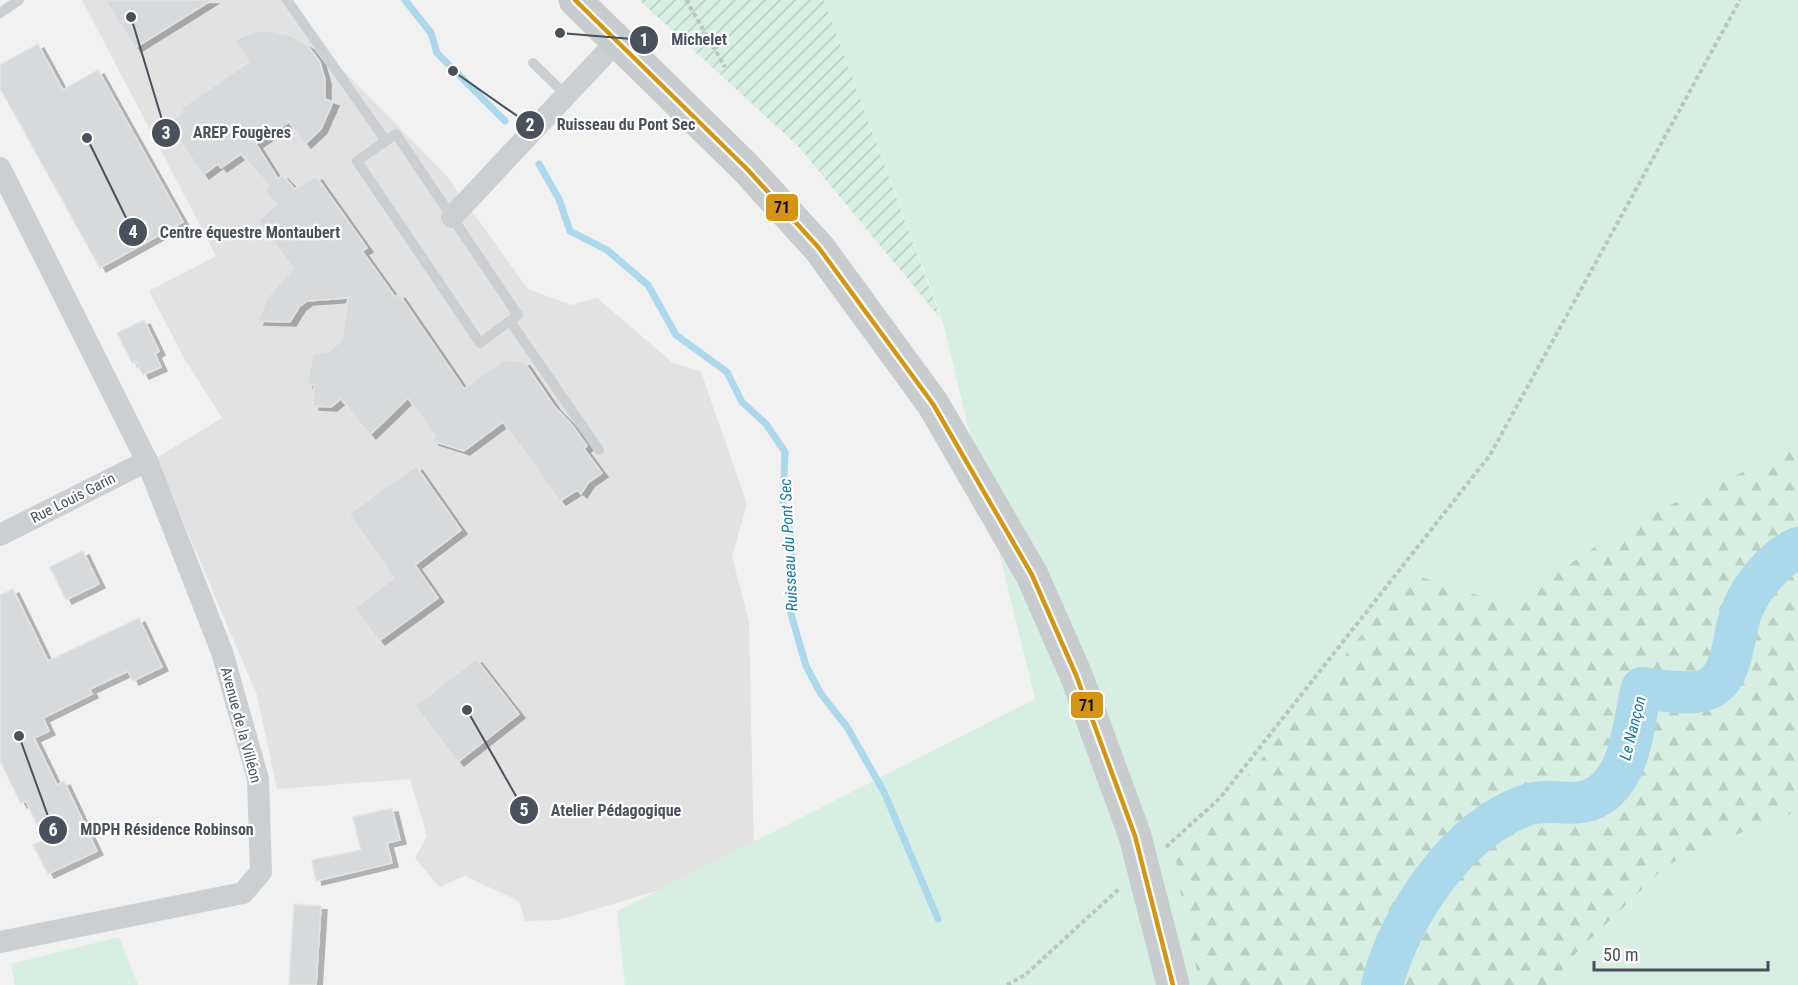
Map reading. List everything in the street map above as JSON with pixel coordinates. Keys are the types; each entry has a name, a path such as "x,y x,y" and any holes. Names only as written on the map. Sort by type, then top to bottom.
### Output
{"main road":[{"path":"575,0 747,169 819,248 933,405 1032,575 1076,675 1143,867 1173,985"}],"street":[{"path":"452,217 617,41"},
{"name":"Avenue de la Villéon","path":"0,168 147,461 222,652 258,779 261,872 243,893 0,942"},
{"name":"Rue Louis Garin","path":"0,535 147,461"}],"lane":[{"path":"0,14 19,0"},
{"path":"287,0 386,141"},
{"path":"533,63 565,94"},
{"path":"396,134 452,217 518,315 480,343 357,161 396,134"},
{"path":"510,321 599,450"}],"path":[{"path":"686,0 725,67"},
{"path":"1007,985 1025,975 1220,798 1490,455 1740,0"}],"shaded area":[{"path":"82,0 288,0 320,47 446,175 528,289 571,305 597,298 673,363 701,372 747,504 732,557 749,621 754,862 559,920 525,921 519,901 465,876 439,887 415,858 427,836 410,779 277,789 257,695 156,458 222,418 184,358 149,291 216,256"}],"green space":[{"path":"639,0 824,0 941,319 797,145"},
{"path":"824,0 1798,0 1798,985 625,985 617,911 1035,699 942,319"},
{"path":"1798,447 1798,811 1722,840 1667,865 1577,952 1550,985 1200,985 1182,901 1176,859 1226,803 1411,574 1493,600 1529,592 1630,523"},
{"path":"119,937 138,985 15,985 11,964"}],"building":[{"path":"105,0 212,0 135,48"},
{"path":"273,31 292,36 308,46 320,62 325,80 325,99 333,102 321,129 305,144 289,122 256,144 278,179 282,175 295,189 316,176 367,248 362,251 395,297 399,294 464,389 503,360 524,362 554,406 573,426 587,446 584,449 602,473 588,483 581,494 577,490 560,501 503,422 464,451 433,441 436,437 408,398 370,435 341,399 331,407 313,406 314,384 307,384 313,354 330,351 342,340 348,298 307,301 299,307 290,322 258,321 268,296 294,269 258,221 277,204 264,190 269,186 241,154 221,168 218,164 203,175 168,122 183,112 180,109 249,62 234,40 254,32"},
{"path":"38,44 63,90 98,70 183,222 100,268 0,88 0,65"},
{"path":"144,320 159,351 155,354 161,367 143,375 136,361 132,363 117,333"},
{"path":"416,466 461,530 415,565 438,598 379,641 355,608 394,578 349,514"},
{"path":"83,551 99,584 66,600 50,567"},
{"path":"13,589 48,661 139,618 162,667 133,681 128,671 90,689 92,694 43,718 49,731 34,738 57,785 64,781 97,851 48,874 33,845 44,840 26,801 21,804 0,760 0,595"},
{"path":"476,659 519,714 458,762 415,706"},
{"path":"392,808 400,840 387,843 392,863 316,881 312,860 361,850 353,817"},
{"path":"294,904 321,906 316,985 289,985"}],"waterway":[{"name":"Ruisseau du Pont Sec","path":"405,0 431,33 437,53 505,121"},
{"name":"Ruisseau du Pont Sec","path":"539,164 559,199 570,231 607,250 648,285 676,335 727,372 742,402 766,424 785,452 783,504 790,532 793,579 791,614 806,666 821,694 847,727 884,792 938,919"},
{"name":"Le Nançon","path":"1382,985 1402,931 1417,904 1455,854 1501,817 1527,805 1537,802 1577,803 1596,797 1606,790 1622,769 1627,756 1642,688 1687,692 1702,691 1713,686 1727,667 1739,618 1753,590 1773,565 1798,548"}],"transit line":[{"name":"71","path":"575,0 747,169 819,248 933,404 1032,575 1076,675 1135,836 1173,985"}],"place":[{"name":"AREP Fougères","path":"131,17"},
{"name":"Michelet","path":"560,33"},
{"name":"Ruisseau du Pont Sec","path":"453,71"},
{"name":"Centre équestre Montaubert","path":"87,138"},
{"name":"Atelier Pédagogique","path":"467,710"},
{"name":"MDPH Résidence Robinson","path":"19,736"}]}
